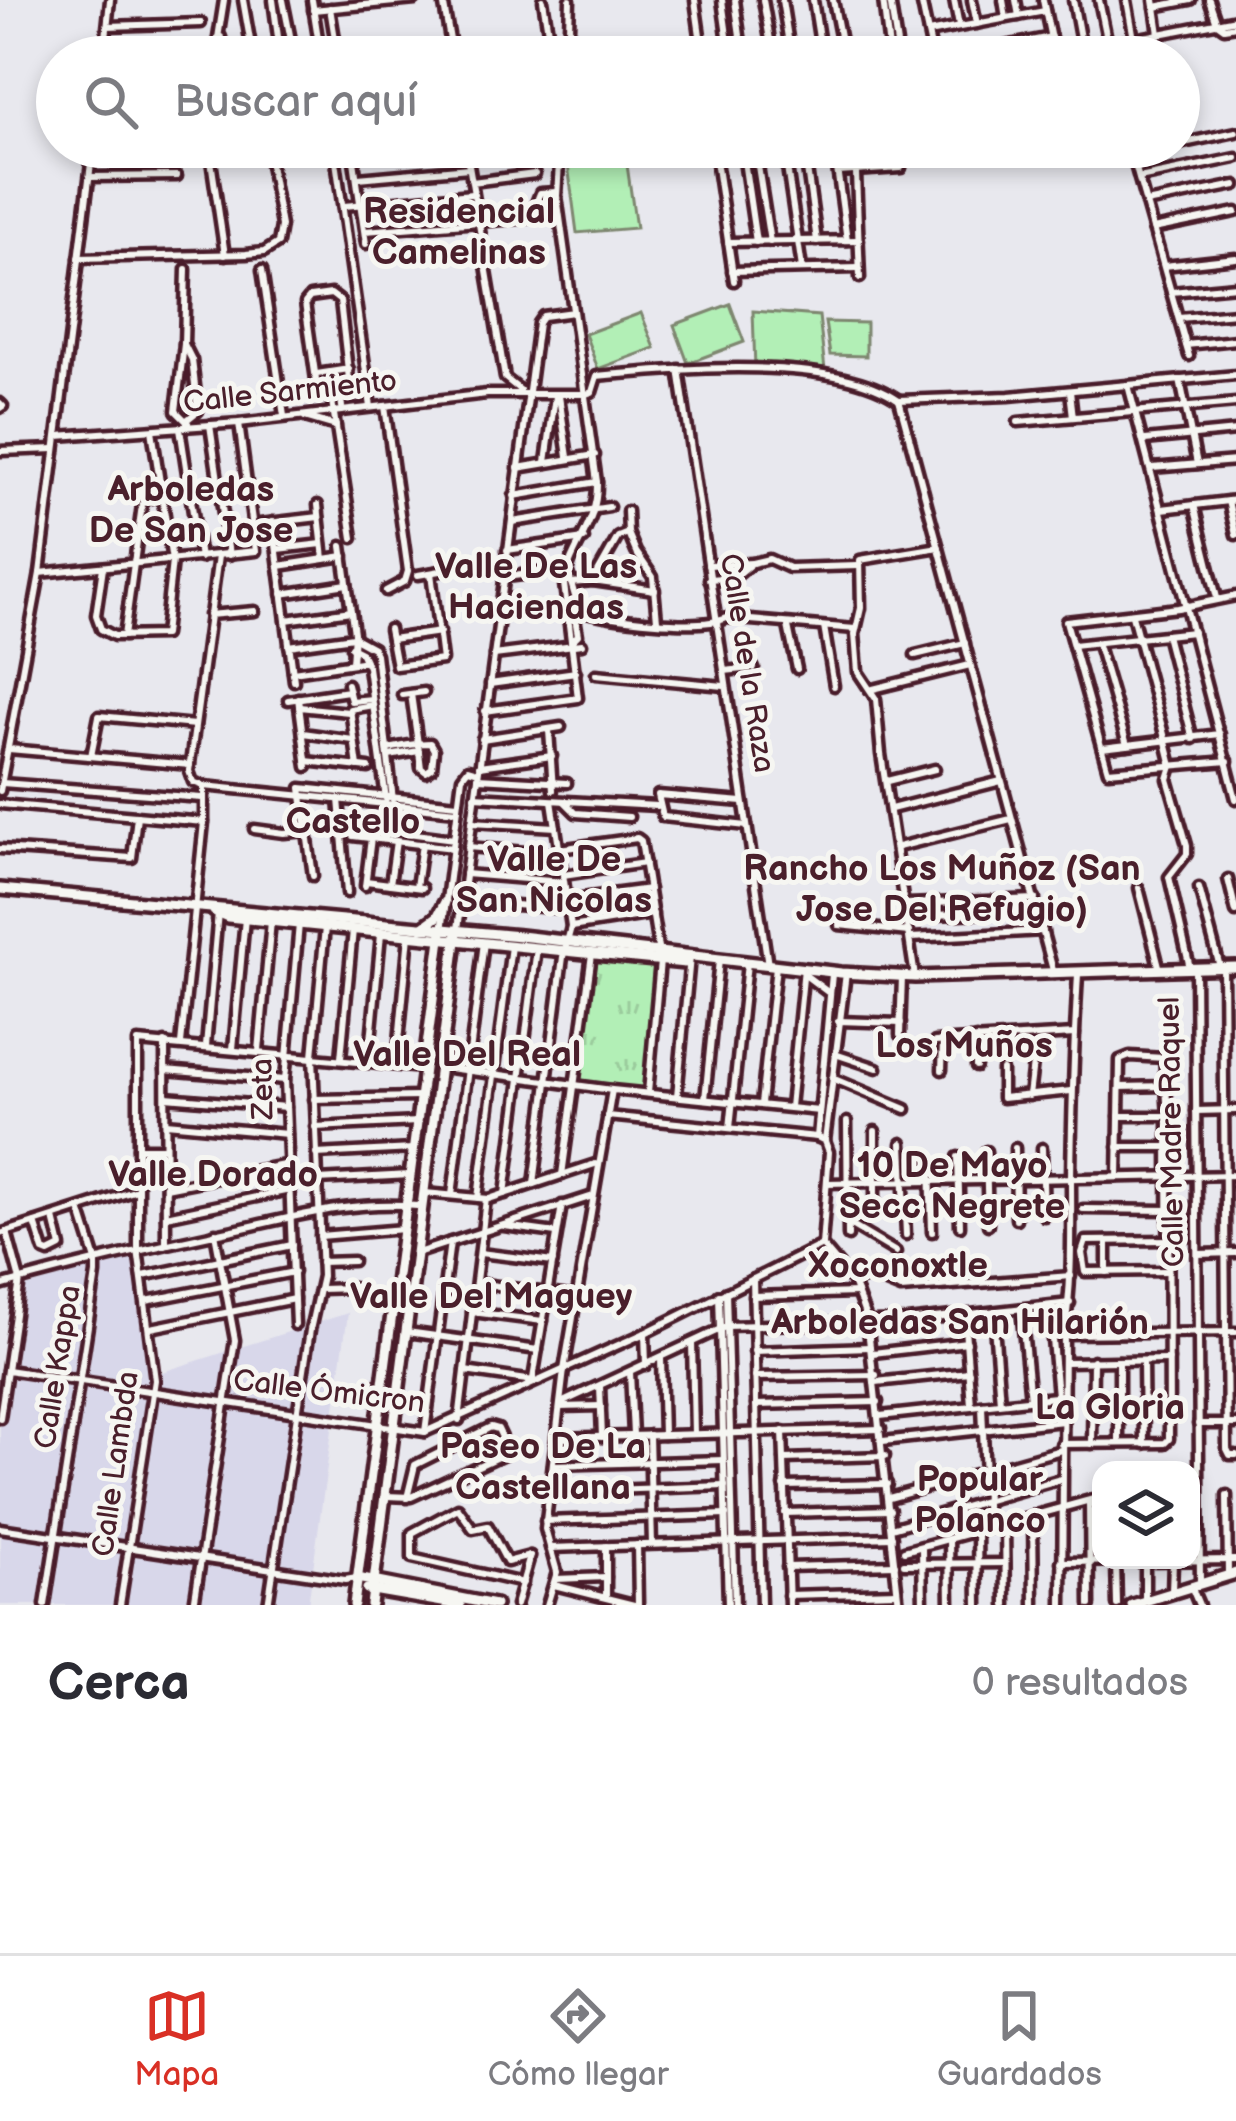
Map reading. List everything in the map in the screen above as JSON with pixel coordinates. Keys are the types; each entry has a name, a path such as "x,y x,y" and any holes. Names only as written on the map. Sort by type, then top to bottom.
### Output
{"street":[{"path":"107,36 110,0"},
{"path":"220,36 224,0"},
{"path":"243,0 249,36"},
{"path":"273,0 274,36"},
{"path":"283,0 290,36"},
{"path":"312,0 318,36"},
{"path":"314,10 341,3 413,0"},
{"path":"443,0 449,36"},
{"path":"543,0 549,36"},
{"path":"569,36 571,0"},
{"path":"694,0 700,36"},
{"path":"722,0 727,36"},
{"path":"735,0 740,36"},
{"path":"819,36 813,1 823,0"},
{"path":"833,0 840,36"},
{"path":"886,0 892,36"},
{"path":"921,0 929,36"},
{"path":"954,0 959,27"},
{"path":"972,0 977,24"},
{"path":"1003,0 1006,18"},
{"path":"1016,0 1019,16"},
{"path":"1043,0 1050,36"},
{"path":"1073,0 1080,36"},
{"path":"1099,0 1106,36"},
{"path":"1126,0 1133,36"},
{"path":"1160,34 1154,3 1192,0"},
{"path":"1209,0 1217,23 1224,28 1236,22"},
{"path":"764,7 783,6 788,36"},
{"path":"330,8 335,36"},
{"path":"928,33 1045,11"},
{"path":"724,17 737,15"},
{"path":"108,26 201,23"},
{"path":"1150,36 1217,23"},
{"path":"1200,140 1236,132 1232,121"},
{"path":"1200,165 1236,158"},
{"path":"91,168 40,573 1,787 202,798"},
{"path":"212,168 225,255"},
{"path":"79,258 264,252 274,247 281,226 271,168"},
{"path":"338,168 371,407"},
{"path":"356,168 366,244"},
{"path":"358,178 459,168"},
{"path":"469,168 505,378 526,392"},
{"path":"558,168 556,192 598,482 596,509 567,569 574,612"},
{"path":"717,168 734,281"},
{"path":"745,168 756,242"},
{"path":"758,168 770,242"},
{"path":"788,168 802,269"},
{"path":"807,168 817,241"},
{"path":"837,168 847,240"},
{"path":"838,172 869,168"},
{"path":"1136,168 1189,356"},
{"path":"1139,178 1188,168"},
{"path":"855,170 860,278"},
{"path":"472,182 535,174"},
{"path":"90,177 177,176"},
{"path":"790,180 808,178"},
{"path":"748,186 761,184"},
{"path":"1146,203 1236,185"},
{"path":"365,231 532,218 541,193 556,192"},
{"path":"344,206 473,194"},
{"path":"1154,229 1236,212"},
{"path":"728,242 859,240"},
{"path":"1164,266 1236,258"},
{"path":"732,271 859,268"},
{"path":"186,269 176,408 185,424 200,558"},
{"path":"262,270 284,416"},
{"path":"1171,292 1236,286"},
{"path":"338,410 331,397 319,391 305,303 310,297 331,293 340,302 349,370 350,388 341,398 336,426 352,538"},
{"path":"371,1605 526,392 539,319 573,312"},
{"path":"1179,318 1236,313"},
{"path":"1186,345 1236,340"},
{"path":"184,344 191,354 198,411 185,424"},
{"path":"679,369 834,374 879,387 899,400 1236,375"},
{"name":"Calle Sarmiento","path":"57,436 526,392 586,394 592,392 597,376 679,369"},
{"name":"Calle de la Raza","path":"679,369 715,623 773,968 760,1104"},
{"path":"316,374 349,370"},
{"path":"1180,380 1198,464"},
{"path":"1129,386 1236,799"},
{"path":"1070,389 1073,417"},
{"path":"557,396 568,458"},
{"path":"546,462 557,396"},
{"path":"899,400 1054,974"},
{"path":"1018,422 1236,403"},
{"path":"385,406 408,571 405,581 386,591"},
{"path":"300,414 336,426"},
{"path":"40,573 256,550 239,422"},
{"path":"209,425 229,555"},
{"path":"103,567 96,615 101,629 109,635 164,635 172,561 152,430"},
{"path":"1144,440 1236,431"},
{"path":"0,451 56,449"},
{"path":"518,468 595,455"},
{"path":"1152,468 1236,460"},
{"path":"514,496 598,482"},
{"path":"124,636 143,502 161,496"},
{"path":"1162,509 1232,500 1236,535"},
{"path":"318,505 324,559"},
{"path":"1194,505 1217,598"},
{"path":"511,522 609,508"},
{"path":"627,511 628,533 653,577 657,620"},
{"path":"260,524 319,517"},
{"path":"273,522 294,677 440,632"},
{"path":"593,581 618,537 628,533"},
{"path":"507,550 584,538"},
{"path":"276,550 322,544"},
{"path":"342,546 352,642 377,702 388,752 389,800"},
{"path":"915,977 873,689 858,672 855,629 862,559 939,547"},
{"path":"218,556 190,779 204,786 458,807"},
{"path":"279,566 344,556"},
{"path":"707,565 775,560 789,568 859,566"},
{"path":"709,579 739,576 752,563"},
{"path":"504,578 567,569"},
{"path":"485,711 577,700 574,612 567,569"},
{"path":"418,575 446,570"},
{"path":"389,629 397,667 440,662 431,572"},
{"path":"571,583 593,581 655,590"},
{"path":"282,594 347,584"},
{"path":"1228,761 1111,772 1067,623 1069,619 1132,615 1236,596"},
{"path":"286,620 351,610"},
{"path":"209,615 255,611"},
{"path":"574,612 855,629"},
{"path":"1132,615 1172,766"},
{"path":"788,624 797,669"},
{"path":"824,627 834,686"},
{"path":"1073,645 1193,632"},
{"path":"1166,635 1193,739"},
{"path":"352,642 359,660"},
{"path":"290,646 352,642 374,652"},
{"path":"915,655 964,643"},
{"path":"494,655 582,644"},
{"path":"1098,644 1127,746"},
{"path":"374,652 389,800"},
{"path":"873,689 970,665"},
{"path":"724,671 754,668"},
{"path":"489,685 576,672"},
{"path":"596,674 726,686"},
{"path":"298,703 347,687 351,701 377,702"},
{"path":"388,752 418,747 406,695 424,692"},
{"path":"288,700 350,712"},
{"path":"358,767 350,712 377,702"},
{"path":"298,703 307,764 369,768"},
{"path":"91,756 99,716 195,725"},
{"path":"482,740 560,727"},
{"path":"549,730 553,786"},
{"path":"303,733 354,740"},
{"path":"1102,748 1220,734"},
{"path":"6,752 190,765"},
{"path":"460,793 479,772 552,756"},
{"name":"Calle Madre Raquel","path":"1172,766 1168,779 1188,851 1170,874 1169,884 1193,968 1196,1461"},
{"path":"887,781 934,769"},
{"path":"354,1605 353,1581 465,771 553,786 567,783"},
{"path":"891,809 1001,781"},
{"path":"181,1044 204,786"},
{"path":"301,792 389,800"},
{"path":"301,792 313,876"},
{"path":"744,802 660,794 659,806 662,818 747,826"},
{"path":"475,796 659,806"},
{"path":"339,799 347,892"},
{"path":"534,1184 571,927 552,800"},
{"path":"565,802 576,813 629,817"},
{"path":"0,804 204,822"},
{"path":"0,849 134,857 137,816"},
{"path":"898,847 1012,819"},
{"path":"472,822 556,827"},
{"path":"353,826 453,847 351,836 350,829 353,826"},
{"path":"254,829 308,831"},
{"path":"371,838 366,884 419,887 422,844"},
{"path":"390,884 396,841"},
{"path":"468,847 560,852 641,841 659,957 648,1093"},
{"path":"453,847 450,889 462,897 568,905 649,889"},
{"path":"465,874 563,878 645,863"},
{"path":"1228,880 1236,912"},
{"path":"1139,888 1160,970"},
{"path":"1199,888 1221,967 1231,1424 1227,1451 1236,1455"},
{"path":"0,889 415,933 433,946 438,961"},
{"path":"906,904 1035,898"},
{"path":"397,1064 415,933 437,917 446,902"},
{"path":"216,909 245,918 325,927 567,946 804,972 915,977 1236,967"},
{"path":"206,1046 216,909"},
{"path":"907,916 1038,911"},
{"path":"571,927 653,914"},
{"path":"232,1048 245,918"},
{"path":"259,1051 271,921"},
{"name":"Zeta","path":"295,1325 285,1054 299,924"},
{"path":"839,925 910,935 1043,931"},
{"path":"268,1605 321,1289 313,1057 325,927"},
{"path":"341,1059 353,930"},
{"path":"369,1062 382,932"},
{"path":"457,936 511,946 567,946"},
{"path":"454,961 464,947 481,942"},
{"path":"452,1196 481,942"},
{"path":"459,1420 511,946"},
{"path":"505,1194 537,948"},
{"path":"562,1175 592,949"},
{"path":"677,1096 690,960"},
{"path":"705,1099 719,963"},
{"path":"730,1128 747,966"},
{"path":"804,972 831,996"},
{"path":"790,1108 804,972"},
{"path":"833,1021 831,996 837,973"},
{"path":"821,1139 837,973"},
{"path":"1060,1396 1070,1303 1078,973"},
{"path":"900,1035 902,977"},
{"path":"833,1021 901,1023"},
{"path":"942,1070 939,1042 1075,1034"},
{"path":"976,1039 976,1066"},
{"name":"Calle Lambda","path":"120,1605 153,1394 150,1328 138,1249 138,1042 164,1043"},
{"path":"166,1243 164,1043 397,1064 424,1064 434,1055 441,1066 468,1071 819,1111"},
{"path":"830,1053 877,1068"},
{"path":"889,1498 1061,1447 1169,1439 1166,1059 1130,1056 1120,1060 1118,1177"},
{"path":"1029,1096 1033,1063"},
{"path":"165,1070 285,1080"},
{"path":"1002,1070 1002,1098 1072,1091"},
{"path":"827,1076 906,1109"},
{"path":"827,1076 819,1111 821,1139 830,1156 822,1245 853,1282 867,1320 899,1564 898,1605"},
{"path":"1120,1087 1168,1086"},
{"path":"547,1605 557,1567 545,1521 564,1370 612,1090"},
{"path":"166,1096 286,1106"},
{"path":"314,1100 420,1096"},
{"path":"1196,1111 1236,1110"},
{"path":"607,1116 821,1139"},
{"path":"1119,1116 1168,1116"},
{"path":"315,1127 417,1122"},
{"path":"847,1122 848,1236"},
{"path":"166,1123 287,1134"},
{"path":"875,1131 875,1202"},
{"path":"902,1143 905,1235"},
{"path":"1118,1147 1168,1147"},
{"path":"138,1148 166,1148"},
{"path":"1015,1148 1016,1219"},
{"path":"1042,1148 1044,1216"},
{"path":"316,1154 413,1149"},
{"path":"986,1150 988,1225"},
{"path":"958,1157 960,1226"},
{"path":"424,1197 482,1199 597,1163"},
{"path":"930,1163 932,1232"},
{"path":"166,1188 289,1164"},
{"path":"318,1180 410,1175"},
{"path":"826,1183 1236,1175"},
{"path":"0,1418 20,1280 3,1233 137,1190"},
{"path":"166,1216 290,1190"},
{"path":"417,1253 593,1196"},
{"path":"0,1286 166,1243 372,1204 417,1206 424,1197"},
{"path":"464,1371 535,1382 562,1205"},
{"name":"Calle Kappa","path":"45,1605 96,1260 80,1209"},
{"path":"1082,1210 1169,1210"},
{"path":"35,1223 44,1252 58,1251 61,1244 53,1217"},
{"path":"849,1224 896,1252"},
{"path":"500,1226 557,1233"},
{"path":"320,1236 403,1229"},
{"path":"194,1605 235,1340 215,1234"},
{"path":"1169,1240 1086,1241 1082,1253 1084,1272 1169,1271"},
{"path":"1107,1272 1108,1241"},
{"path":"425,1432 450,1242"},
{"path":"142,1276 292,1245"},
{"name":"Calle Ómicron","path":"8,1370 425,1432 645,1333 822,1245"},
{"path":"480,1253 553,1262"},
{"path":"1198,1254 1236,1253"},
{"path":"321,1262 352,1261"},
{"path":"146,1301 293,1272"},
{"path":"853,1282 869,1276 901,1289 1071,1276"},
{"path":"753,1279 761,1605"},
{"path":"476,1282 576,1297"},
{"path":"321,1289 353,1288"},
{"path":"723,1293 732,1605"},
{"path":"753,1296 858,1294"},
{"path":"150,1328 294,1299"},
{"path":"561,1405 723,1327 881,1321 1070,1303"},
{"path":"1049,1306 1063,1421 1062,1605"},
{"path":"1021,1309 1030,1400"},
{"path":"472,1312 543,1322"},
{"path":"993,1312 1000,1402"},
{"path":"964,1315 971,1405"},
{"path":"407,1332 538,1350"},
{"path":"1064,1334 1236,1332"},
{"path":"645,1333 646,1365"},
{"path":"692,1342 694,1434"},
{"path":"754,1351 872,1350 967,1342"},
{"path":"662,1358 663,1435"},
{"path":"1092,1444 1093,1360"},
{"path":"1066,1362 1169,1360"},
{"path":"1119,1361 1119,1443"},
{"path":"1143,1361 1144,1444"},
{"path":"630,1372 633,1436"},
{"path":"755,1377 876,1378 969,1372"},
{"path":"600,1386 602,1437"},
{"path":"880,1416 1060,1396"},
{"path":"756,1406 879,1402"},
{"path":"561,1405 601,1406"},
{"path":"982,1405 987,1529"},
{"path":"883,1441 1063,1421"},
{"path":"1198,1424 1231,1424"},
{"path":"386,1492 407,1494 506,1453 498,1429 491,1427 417,1463 407,1494"},
{"path":"557,1438 881,1429"},
{"path":"783,1431 789,1605"},
{"path":"727,1433 730,1542"},
{"path":"649,1436 652,1544"},
{"path":"784,1459 885,1456"},
{"path":"553,1465 725,1460"},
{"path":"550,1548 892,1532 1061,1479"},
{"path":"784,1486 887,1484"},
{"path":"549,1492 725,1486"},
{"path":"1144,1569 1139,1604 1232,1574 1227,1495"},
{"path":"904,1551 1092,1500"},
{"path":"1089,1501 1090,1605"},
{"path":"516,1605 523,1582 530,1556 507,1562 488,1526 472,1529 460,1509 413,1530 412,1558 523,1582"},
{"path":"785,1513 890,1510"},
{"path":"545,1521 726,1515"},
{"path":"1033,1516 1034,1605"},
{"path":"1005,1524 1006,1605"},
{"path":"0,1528 353,1581 460,1605"},
{"path":"977,1532 978,1605"},
{"path":"949,1540 950,1605"},
{"path":"555,1582 636,1605 638,1545"},
{"path":"606,1546 606,1598"},
{"path":"922,1547 922,1605"},
{"path":"1200,1560 1232,1560"},
{"path":"1061,1562 1092,1562"},
{"path":"787,1567 1005,1563"},
{"path":"1116,1569 1117,1605"},
{"path":"1172,1592 1173,1569"},
{"name":"Calle Madre Raquel","path":"1196,1585 1199,1569"},
{"path":"555,1582 606,1576"},
{"path":"1196,1585 1198,1605"},
{"path":"373,1586 495,1605"},
{"path":"788,1595 897,1592"}],"shaded area":[{"path":"134,1255 159,1373 348,1313 308,1605 0,1605 0,1415 22,1288"}],"green space":[{"path":"568,168 627,168 636,228 577,233"},
{"path":"730,304 744,342 688,363 674,325"},
{"path":"753,311 819,316 825,370 755,369"},
{"path":"641,313 655,348 598,369 585,334"},
{"path":"825,322 866,323 866,356 830,355"},
{"path":"595,958 656,964 644,1091 575,1083"}],"district":[{"name":"Residencial Camelinas","path":"459,232"},
{"name":"Arboledas De San Jose","path":"191,510"},
{"name":"Valle De Las Haciendas","path":"536,588"},
{"name":"Castello","path":"353,822"},
{"name":"Valle De San Nicolas","path":"554,880"},
{"name":"Rancho Los Muñoz (San Jose Del Refugio)","path":"942,890"},
{"name":"Los Muños","path":"964,1046"},
{"name":"Valle Del Real","path":"467,1055"},
{"name":"Valle Dorado","path":"213,1175"},
{"name":"10 De Mayo Secc Negrete","path":"952,1186"},
{"name":"Xoconoxtle","path":"898,1266"},
{"name":"Valle Del Maguey","path":"491,1297"},
{"name":"Arboledas San Hilarión","path":"960,1323"},
{"name":"La Gloria","path":"1110,1408"},
{"name":"Paseo De La Castellana","path":"543,1468"},
{"name":"Popular Polanco","path":"980,1500"}]}
